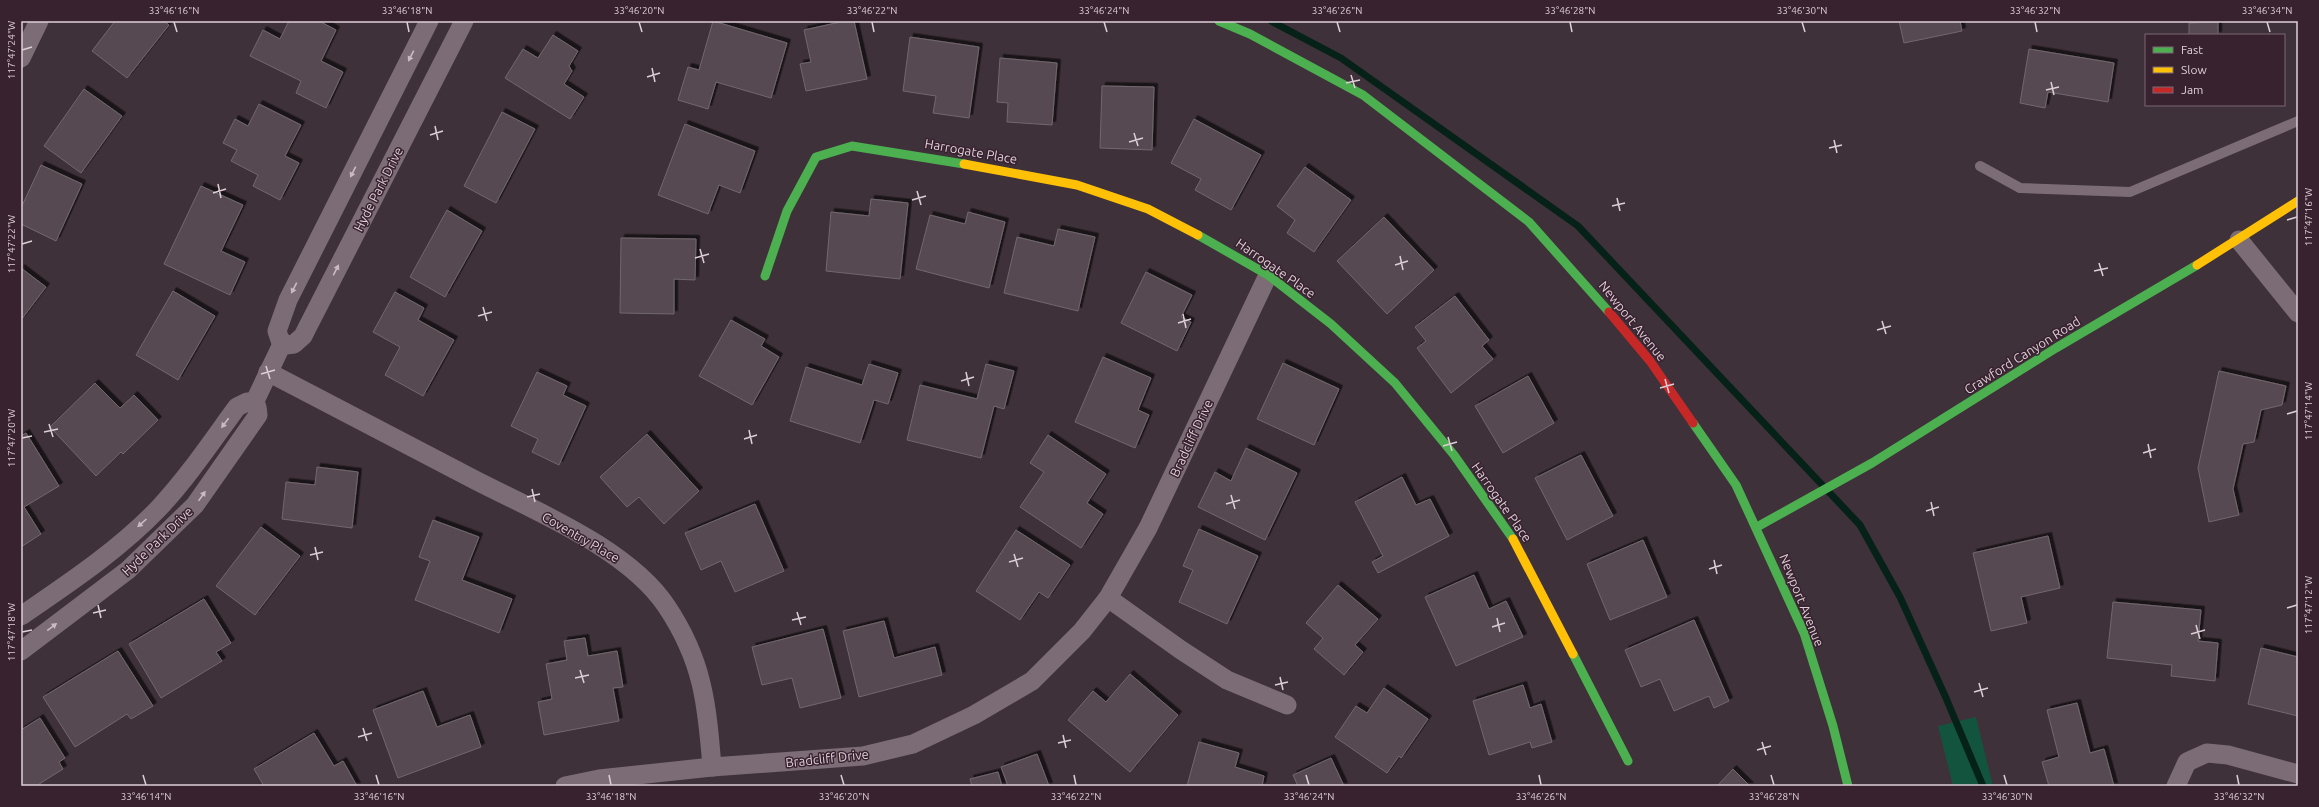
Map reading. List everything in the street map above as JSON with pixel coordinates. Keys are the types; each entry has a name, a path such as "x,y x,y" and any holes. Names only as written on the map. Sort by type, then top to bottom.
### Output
{"main road":[{"name":"Newport Avenue","path":"1219,21 1250,34 1363,95 1529,222 1583,281 1650,361 1736,485 1758,527 1804,633 1833,726 1848,786"},
{"name":"Harrogate Place","path":"765,276 787,211 816,157 852,146 1006,170 1077,185 1148,210 1222,247 1268,276 1331,324 1395,383 1454,456 1518,546 1628,761"},
{"name":"Crawford Canyon Road","path":"1758,527 1872,462 2056,348 2239,240 2298,201"}],"street":[{"path":"21,58 40,21"},
{"path":"283,342 277,331 288,300 429,21"},
{"name":"Hyde Park Drive","path":"254,403 283,342 286,345 294,344 303,336 464,21"},
{"path":"2239,240 2257,265 2298,313"},
{"name":"Bradcliff Drive","path":"565,786 598,779 712,767 863,756 913,744 974,715 1032,681 1082,631 1108,598 1148,528 1268,276"},
{"name":"Coventry Place","path":"268,372 579,534 633,569 667,606 691,650 702,681 708,720 712,767"},
{"name":"Hyde Park Drive","path":"21,616 95,565 159,508 190,471 237,407 241,403 254,403"},
{"name":"Hyde Park Drive","path":"21,650 128,570 195,506 258,415 257,407 254,403"},
{"path":"1108,598 1181,650 1227,680 1287,705"},
{"path":"2176,786 2186,762 2206,753 2228,755 2298,774"}],"lane":[{"path":"1980,166 2020,188 2130,192 2298,121"}],"green space":[{"path":"1976,717 1993,786 1953,786 1938,726"}],"building":[{"path":"115,21 164,21 169,25 127,78 92,51"},
{"path":"289,21 319,21 336,30 321,61 343,72 326,108 296,93 301,81 250,56 263,30 280,39"},
{"path":"713,21 787,43 771,98 716,82 708,109 678,100 688,67 699,70"},
{"path":"845,21 854,21 867,79 806,91 800,64 811,62 804,30"},
{"path":"1899,21 1960,21 1962,31 1904,43"},
{"path":"2218,22 2218,34 2189,34 2189,23"},
{"path":"553,35 578,51 569,66 572,71 564,84 584,97 570,119 505,78 523,49 538,58"},
{"path":"910,37 979,47 969,118 933,113 936,96 903,91"},
{"path":"2029,49 2114,63 2108,102 2048,92 2045,108 2020,103"},
{"path":"1000,58 1057,63 1052,125 1007,122 1008,103 997,102"},
{"path":"1102,86 1154,87 1152,150 1100,148"},
{"path":"84,89 122,116 81,173 44,146"},
{"path":"259,104 301,125 285,156 299,163 280,200 253,186 258,175 231,161 237,150 223,143 235,119 248,126"},
{"path":"502,112 535,129 496,203 464,186"},
{"path":"1194,119 1261,155 1231,210 1195,190 1201,179 1171,163"},
{"path":"685,124 755,151 740,193 719,185 708,214 658,195"},
{"path":"41,165 82,184 56,241 21,224 21,208"},
{"path":"1305,167 1351,200 1314,252 1287,233 1295,220 1277,206"},
{"path":"201,186 243,205 221,251 245,262 230,295 164,264"},
{"path":"871,199 908,203 900,279 826,271 831,212 869,216"},
{"path":"447,210 482,231 445,297 410,277"},
{"path":"968,212 1005,222 989,288 916,269 930,215 965,224"},
{"path":"1384,217 1434,270 1387,314 1337,261"},
{"path":"1058,229 1095,237 1078,311 1004,293 1017,237 1054,246"},
{"path":"621,238 696,239 695,280 674,279 674,314 620,313"},
{"path":"21,268 46,287 21,320"},
{"path":"1146,272 1192,295 1181,317 1191,322 1177,351 1121,323"},
{"path":"173,291 215,316 178,380 136,355"},
{"path":"395,292 424,308 418,320 454,340 423,396 385,375 400,347 373,332"},
{"path":"1455,296 1489,340 1482,346 1493,359 1451,393 1417,348 1426,341 1415,327"},
{"path":"731,320 765,339 761,346 779,357 752,405 699,376"},
{"path":"1103,357 1151,378 1138,410 1149,415 1135,448 1075,422"},
{"path":"1283,363 1339,389 1314,445 1257,419"},
{"path":"869,364 898,373 888,404 874,400 860,443 790,421 806,367 862,385"},
{"path":"986,364 1014,371 1004,409 994,406 981,458 907,440 920,385 977,399"},
{"path":"2219,371 2286,386 2282,405 2261,410 2254,442 2243,444 2233,489 2239,515 2209,522 2198,468"},
{"path":"537,372 567,386 563,395 586,406 559,465 532,452 538,439 511,426"},
{"path":"1528,376 1554,423 1503,453 1475,406"},
{"path":"95,383 120,408 134,395 158,420 123,454 121,452 96,476 50,427"},
{"path":"26,433 59,486 24,507 41,534 21,547 21,436"},
{"path":"647,434 699,491 664,524 639,497 627,507 600,477"},
{"path":"1048,435 1106,474 1087,503 1103,514 1081,548 1020,507 1044,472 1030,463"},
{"path":"1246,448 1297,473 1265,540 1198,507 1215,472 1231,481"},
{"path":"1581,455 1613,516 1567,540 1535,478"},
{"path":"317,467 358,472 352,528 282,519 286,482 315,485"},
{"path":"1402,477 1416,505 1430,499 1449,536 1378,573 1372,562 1383,556 1355,502"},
{"path":"755,504 784,571 735,592 721,561 701,570 685,533"},
{"path":"433,520 479,537 462,580 512,599 499,633 415,600 430,561 419,557"},
{"path":"261,527 300,556 255,615 216,586"},
{"path":"1199,529 1258,556 1227,624 1179,602 1193,570 1183,566"},
{"path":"1016,530 1070,565 1048,598 1039,592 1020,620 976,591"},
{"path":"2048,536 2060,588 2021,597 2027,623 1991,631 1973,553"},
{"path":"1643,540 1667,597 1610,620 1587,564"},
{"path":"1474,575 1489,609 1506,601 1523,637 1456,666 1425,597"},
{"path":"1338,585 1378,619 1355,645 1363,652 1344,675 1314,649 1323,638 1306,623"},
{"path":"204,599 231,643 216,652 222,661 161,698 129,644"},
{"path":"2113,602 2201,610 2198,641 2218,643 2215,681 2171,676 2172,665 2107,658"},
{"path":"1694,620 1729,701 1714,708 1709,696 1674,711 1660,679 1641,687 1625,650"},
{"path":"884,621 894,658 935,647 942,675 859,697 843,631"},
{"path":"823,629 841,698 800,708 792,678 762,685 752,647"},
{"path":"585,638 588,656 617,651 623,687 613,688 619,721 544,735 538,702 552,699 546,664 567,660 564,641"},
{"path":"2261,648 2298,657 2298,716 2248,704"},
{"path":"118,651 153,706 131,719 127,714 75,747 43,697"},
{"path":"1130,674 1178,715 1130,772 1068,720 1093,691 1106,702"},
{"path":"1523,685 1530,708 1541,704 1552,742 1532,748 1530,742 1489,755 1473,701"},
{"path":"1384,688 1428,719 1401,758 1399,756 1387,773 1335,737 1356,706 1367,713"},
{"path":"423,691 437,727 470,715 481,747 398,778 373,710"},
{"path":"2077,703 2090,753 2104,749 2114,786 2049,786 2042,762 2059,757 2047,710"},
{"path":"40,718 65,758 59,762 63,769 36,786 21,786 21,730"},
{"path":"314,733 334,766 343,761 357,786 264,786 254,769"},
{"path":"1199,742 1239,753 1235,767 1264,776 1262,786 1187,786"},
{"path":"1037,754 1049,786 1008,786 1001,767"},
{"path":"1331,758 1344,786 1298,786 1293,775"},
{"path":"1733,769 1750,786 1717,786"},
{"path":"998,772 1002,786 972,786 970,779"}],"waterway":[{"path":"1271,21 1341,58 1578,226 1860,525 1900,597 1946,698 1983,786"}],"traffic: fast":[{"path":"1219,21 1250,34 1363,95 1529,222 1609,312"},
{"path":"765,276 787,211 816,157 852,146 964,164"},
{"path":"1198,235 1268,275 1331,324 1395,383 1454,455 1513,539"},
{"path":"1757,527 1872,463 2056,348 2197,265"},
{"path":"1693,423 1736,485 1804,633 1833,726 1848,786"},
{"path":"1573,654 1628,761"}],"traffic: slow":[{"path":"964,164 1077,185 1148,209 1198,235"},
{"path":"2197,265 2298,201"},
{"path":"1513,539 1573,654"}],"traffic: jam":[{"path":"1609,312 1650,361 1693,423"}]}
